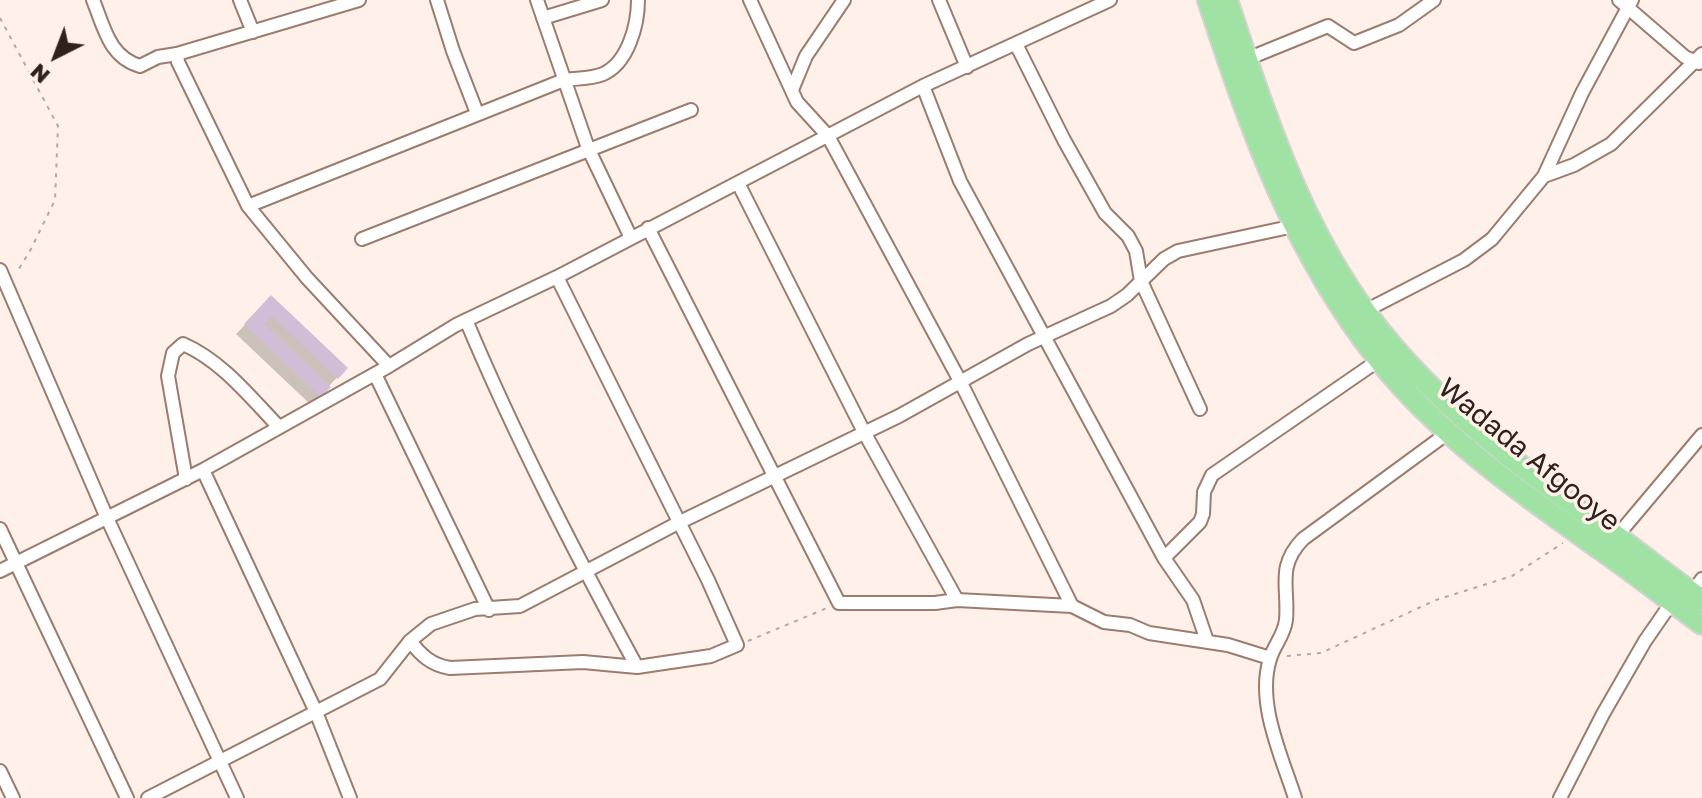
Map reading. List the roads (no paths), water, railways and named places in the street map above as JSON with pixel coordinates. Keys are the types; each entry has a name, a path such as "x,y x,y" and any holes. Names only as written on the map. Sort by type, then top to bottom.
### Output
{"highway":[{"name":"Wadada Afgooye","path":"1208,0 1252,132 1294,226 1316,269 1379,360 1449,432 1523,493 1702,624"},
{"name":"Wadada Afgooye","path":"1227,0 1272,131 1298,193 1319,236 1365,311 1394,350 1453,410 1545,485 1699,591"}],"street":[{"path":"95,0 113,49 124,62 140,66 158,57 359,0"},
{"path":"240,0 253,32"},
{"path":"437,0 477,113"},
{"path":"537,0 588,148 631,238"},
{"path":"543,18 602,0"},
{"path":"248,206 564,80 600,75 615,64 629,46 638,0"},
{"path":"750,0 792,90 805,113 828,136 960,381 1072,606"},
{"path":"792,90 806,56 844,0"},
{"path":"939,0 967,67"},
{"path":"1247,59 1328,26 1354,43 1399,25 1434,0"},
{"path":"0,571 203,470 466,320 557,277 923,86 1105,1"},
{"path":"1365,311 1464,260 1492,239 1544,176 1626,2 1685,57 1699,60"},
{"path":"1016,44 1105,213 1128,236 1136,251 1141,281 1200,409"},
{"path":"177,54 178,62 248,206 307,278 389,366"},
{"path":"1544,176 1574,165 1611,144 1699,60"},
{"path":"923,86 960,181 1164,558 1193,600 1207,641"},
{"path":"362,239 691,110"},
{"path":"738,183 864,432 957,600"},
{"path":"148,798 380,679 410,641 441,620 475,609 520,606 678,523 899,416 1044,337 1111,306 1164,259 1178,251 1294,226"},
{"path":"648,228 839,603 935,603 957,600 1072,606 1104,622 1130,625 1149,633 1207,641 1270,658"},
{"path":"0,270 107,518 237,798"},
{"path":"410,641 422,657 438,666 583,662 637,667 711,656 737,645 708,580 557,277"},
{"path":"466,320 504,409 637,667"},
{"path":"186,479 168,376 173,353 183,344 198,350 223,369 279,427"},
{"path":"1164,558 1200,522 1204,492 1212,475 1379,360"},
{"path":"375,374 489,610"},
{"path":"1295,798 1268,707 1266,686 1270,658 1284,629 1285,574 1289,555 1297,545 1449,432"},
{"path":"1617,536 1702,435"},
{"path":"203,470 316,712 350,798"},
{"path":"0,529 127,798"},
{"path":"1560,798 1603,714 1645,641 1672,602"},
{"path":"0,771 13,798"}]}
